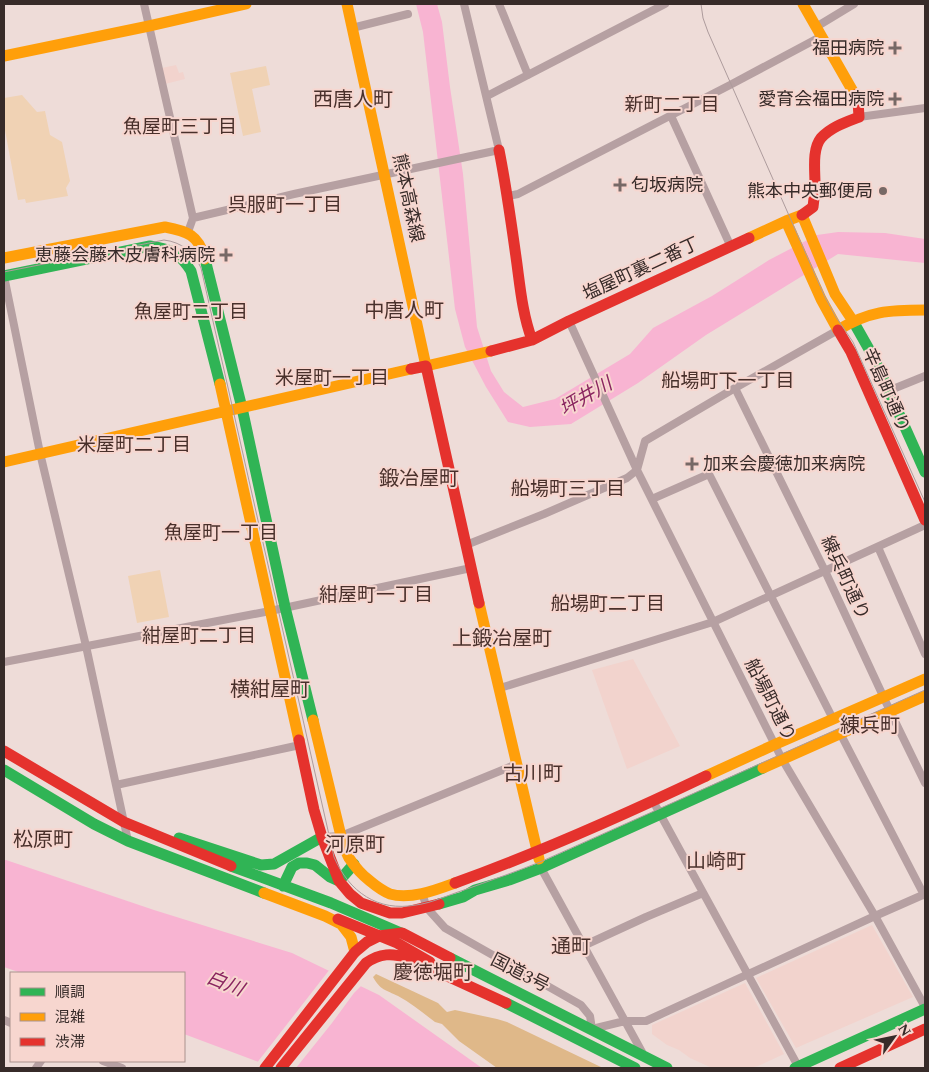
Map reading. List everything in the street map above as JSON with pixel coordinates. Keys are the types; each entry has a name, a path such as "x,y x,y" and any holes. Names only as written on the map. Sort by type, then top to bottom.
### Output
{"main road":[{"path":"4,56 246,4"},
{"name":"熊本高森線","path":"347,4 471,568 541,868"},
{"path":"803,4 858,101 859,117 832,130 820,140 817,148 813,207 802,216 835,294 853,321"},
{"path":"499,150 508,196 527,329 532,340"},
{"name":"塩屋町裏二番丁","path":"426,366 532,340 786,221 802,216"},
{"path":"786,221 821,299 838,330 868,314 886,311 925,310"},
{"path":"4,258 165,227 188,232 197,241 203,251 242,408 285,607 341,836 347,854 354,864 368,880 386,892 403,895 422,893 537,853 776,744 925,679"},
{"path":"4,276 150,246 166,248 176,253 185,261 191,271 226,412 314,810 339,881 361,903 390,913 402,913 427,908 463,897 475,890 541,868 925,696"},
{"name":"辛島町通り","path":"853,321 874,358 925,472"},
{"name":"辛島町通り","path":"838,330 851,352 925,520"},
{"path":"4,462 426,366"},
{"path":"4,751 124,822 283,886 331,903 350,916 359,927 367,942 369,950 368,960 281,1068"},
{"path":"4,770 94,824 128,841 325,916 341,924 351,937 355,952"},
{"path":"150,833 185,839 261,865 274,864 322,837"},
{"path":"283,886 292,868 299,863 315,866 339,881"},
{"path":"339,881 354,864"},
{"name":"国道3号","path":"331,903 402,933 667,1068"},
{"path":"325,916 342,920 398,943 463,983"},
{"path":"265,1068 355,952 367,942 379,936 402,933"},
{"name":"国道3号","path":"368,960 380,954 397,954 407,958 463,983 635,1068"},
{"path":"797,1068 925,1008"},
{"path":"840,1068 925,1029"}],"street":[{"path":"144,4 193,218 188,232"},
{"path":"193,218 294,194 499,150 464,4"},
{"path":"499,4 528,75"},
{"path":"486,96 665,4"},
{"path":"508,196 518,194 671,116 819,31 854,4"},
{"path":"352,28 408,14"},
{"path":"859,117 925,108"},
{"path":"671,116 731,247"},
{"path":"4,276 40,454 86,646 128,841"},
{"name":"船場町通り","path":"570,321 637,470 782,759 875,916 925,1008"},
{"path":"466,545 627,478 637,470 645,441 838,330"},
{"path":"888,391 925,376"},
{"name":"練兵町通り","path":"735,388 825,571 925,783"},
{"path":"652,499 709,474 833,719"},
{"path":"500,688 713,622 925,525"},
{"path":"878,547 925,654"},
{"path":"4,662 285,607 471,568"},
{"path":"422,893 427,908 445,928 581,1005 590,1016 592,1029 625,1021 646,1021 924,894 840,733"},
{"path":"116,786 300,745"},
{"path":"322,837 341,836 517,764"},
{"path":"653,801 797,1068"},
{"path":"541,868 644,1056"},
{"path":"583,946 646,916 703,893"},
{"path":"106,1062 122,1068"}],"shaded area":[{"path":"176,65 179,73 183,72 185,79 165,84 162,68"},
{"path":"266,66 270,85 252,89 261,132 243,136 230,73"},
{"path":"22,95 37,112 45,111 50,135 62,142 70,181 66,188 68,196 26,203 25,199 18,200 4,125 4,98"},
{"path":"160,570 169,617 137,623 128,576"},
{"path":"633,659 680,746 627,769 592,670"},
{"path":"872,925 913,997 796,1048 756,978"},
{"path":"376,974 438,1003 447,1012 455,1010 507,1022 603,1068 497,1068 459,1041 442,1024 435,1022 408,1002 381,987 373,977"},
{"path":"745,983 784,1054 749,1068 712,1068 667,1045 652,1034 652,1025"}],"water":[{"name":"坪井川","path":"416,4 437,4 442,22 463,174 477,327 491,371 504,392 523,407 555,399 630,354 653,328 712,296 769,260 817,235 838,232 885,233 925,239 925,263 838,254 706,335 638,383 571,424 530,427 508,422 486,387 465,347 455,309 423,32"},
{"name":"白川","path":"4,860 6,860 154,910 292,953 379,995 482,1068 275,1068 185,1034 185,972 18,972 4,967"}],"pier":[{"path":"330,969 362,985 296,1068 268,1068 256,1064"}],"tram line":[{"path":"701,4 708,32 825,297 853,342 925,502"},
{"path":"4,272 164,240 176,243 186,249 198,262 201,268 334,857 348,880 366,897 377,902 402,906 422,904 531,866 925,690"}],"traffic: fast":[{"path":"4,276 150,246 174,253 183,260 191,271 220,384"},
{"path":"205,259 242,408 285,607 313,720"},
{"path":"853,321 874,358 925,472"},
{"path":"439,904 541,868 763,768"},
{"path":"4,770 94,824 128,841 264,893"},
{"path":"179,838 261,865 274,864 322,837"},
{"path":"283,886 292,867 299,863 315,865 330,877 339,881 354,864"},
{"path":"231,866 331,903 401,933"},
{"path":"450,958 667,1068"},
{"path":"506,1003 635,1068"},
{"path":"795,1068 925,1009"}],"traffic: slow":[{"path":"4,56 246,4"},
{"path":"347,4 426,366 491,351"},
{"path":"803,4 855,95"},
{"path":"749,238 802,215 835,294 853,321"},
{"path":"786,221 821,299 838,330 870,315 890,311 925,310"},
{"path":"4,258 165,227 180,230 196,239 205,259"},
{"path":"4,462 411,369"},
{"path":"220,384 299,740"},
{"path":"479,603 539,859"},
{"path":"706,776 925,679"},
{"path":"763,768 925,696"},
{"path":"313,720 341,836 351,861 359,871 382,890 398,896 423,893 455,883"},
{"path":"264,893 341,924 351,937 355,952"}],"traffic: jam":[{"path":"802,215 813,207 815,160 818,143 825,134 834,128 859,117 858,101 855,95"},
{"path":"499,150 522,299 532,340"},
{"path":"491,351 532,340 749,238"},
{"path":"838,330 851,352 925,520"},
{"path":"411,369 426,366 479,603"},
{"path":"299,740 314,810 322,837 339,881 350,894 361,903 390,913 402,913 439,904"},
{"path":"4,751 124,822 231,866"},
{"path":"455,883 582,833 706,776"},
{"path":"338,919 397,943 430,962"},
{"path":"265,1068 355,952 367,942 379,936 402,933 450,958"},
{"path":"281,1068 366,963 381,956 397,955 408,958 506,1003"},
{"path":"840,1068 925,1029"}],"place":[{"name":"福田病院","path":"895,48"},
{"name":"愛育会福田病院","path":"895,99"},
{"name":"匂坂病院","path":"620,185"},
{"name":"熊本中央郵便局","path":"883,191"},
{"name":"恵藤会藤木皮膚科病院","path":"226,255"},
{"name":"加来会慶徳加来病院","path":"692,464"}],"district":[{"name":"西唐人町","path":"353,100"},
{"name":"新町二丁目","path":"672,105"},
{"name":"魚屋町三丁目","path":"180,127"},
{"name":"呉服町一丁目","path":"285,205"},
{"name":"中唐人町","path":"404,311"},
{"name":"魚屋町二丁目","path":"191,312"},
{"name":"米屋町一丁目","path":"332,378"},
{"name":"船場町下一丁目","path":"728,381"},
{"name":"米屋町二丁目","path":"134,445"},
{"name":"鍛冶屋町","path":"419,479"},
{"name":"船場町三丁目","path":"568,489"},
{"name":"魚屋町一丁目","path":"221,533"},
{"name":"紺屋町一丁目","path":"376,595"},
{"name":"船場町二丁目","path":"608,604"},
{"name":"紺屋町二丁目","path":"199,636"},
{"name":"上鍛冶屋町","path":"502,639"},
{"name":"横紺屋町","path":"270,690"},
{"name":"練兵町","path":"870,726"},
{"name":"古川町","path":"533,774"},
{"name":"松原町","path":"43,840"},
{"name":"河原町","path":"355,845"},
{"name":"山崎町","path":"716,862"},
{"name":"通町","path":"571,947"},
{"name":"慶徳堀町","path":"433,973"}]}
